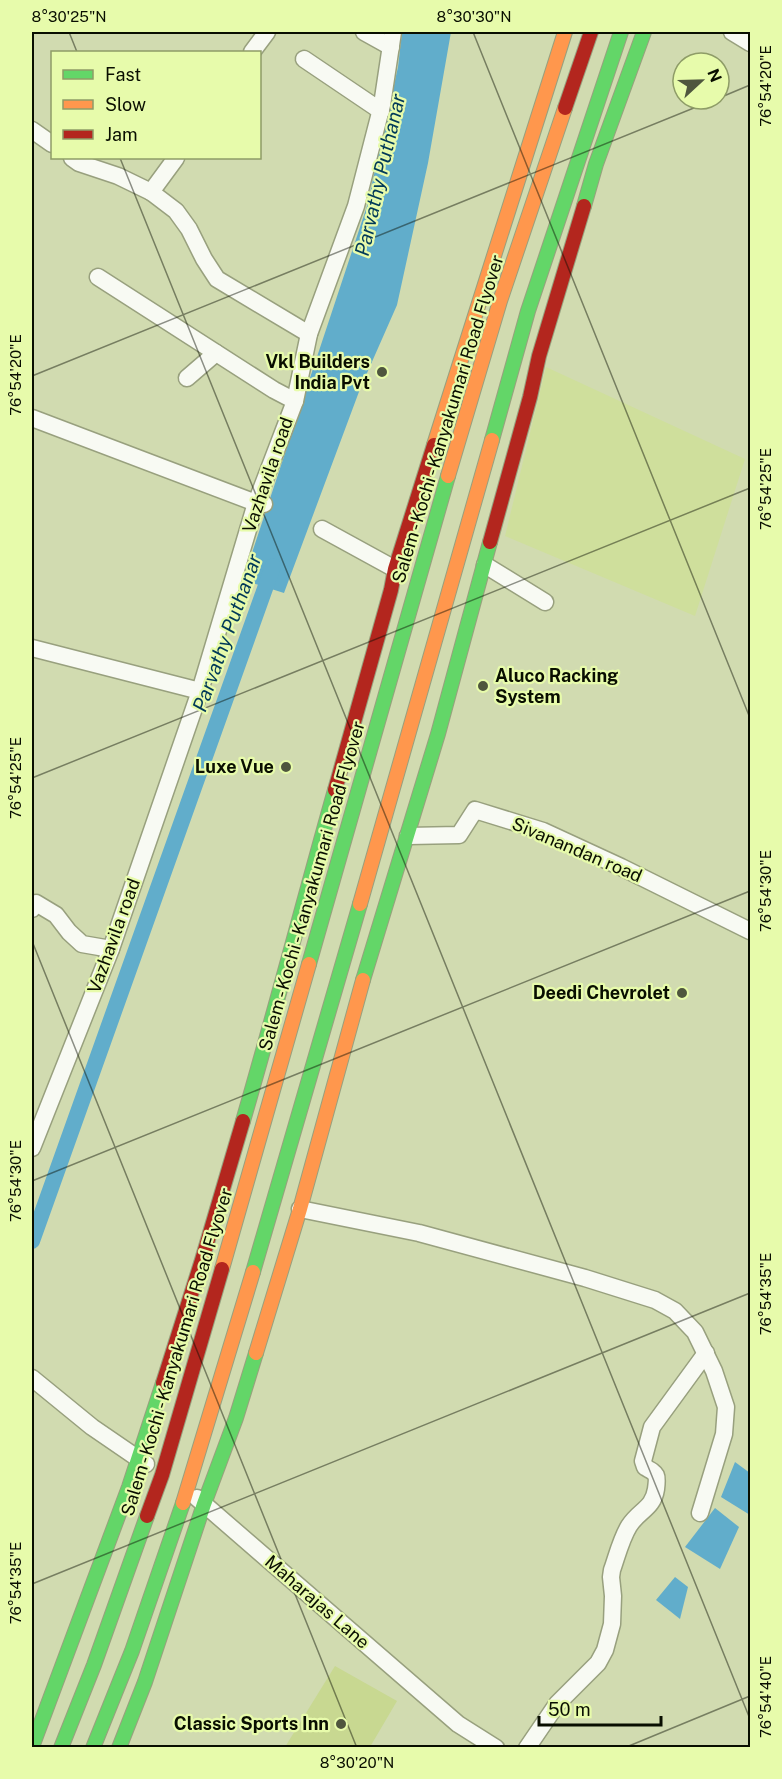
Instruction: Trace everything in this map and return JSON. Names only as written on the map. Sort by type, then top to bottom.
[{"type":"main road","points":[[32,1747],[125,1497],[164,1380],[274,1014],[395,569],[565,32]]},
{"type":"main road","name":"Salem - Kochi - Kanyakumari Road Flyover","points":[[61,1748],[94,1665],[162,1475],[277,1079],[426,548],[501,301],[591,32]]},
{"type":"main road","points":[[93,1748],[132,1651],[187,1490],[258,1255],[445,610],[528,311],[621,32]]},
{"type":"main road","points":[[119,1748],[145,1682],[204,1504],[236,1418],[300,1209],[369,958],[408,836],[485,565],[539,356],[596,164],[644,32]]},
{"type":"street","points":[[253,51],[267,32]]},
{"type":"street","points":[[364,32],[392,39]]},
{"type":"street","points":[[732,32],[750,43]]},
{"type":"street","name":"Vazhavila road","points":[[32,1148],[111,949],[200,691],[295,401],[309,334],[356,206],[381,111],[392,39]]},
{"type":"street","points":[[304,59],[381,111]]},
{"type":"street","points":[[32,130],[51,143]]},
{"type":"street","points":[[73,159],[118,176],[151,192],[176,211],[189,229],[217,279],[309,334]]},
{"type":"street","points":[[151,192],[175,159]]},
{"type":"street","points":[[98,277],[274,390],[295,401]]},
{"type":"street","points":[[188,378],[216,353]]},
{"type":"street","points":[[32,418],[260,503]]},
{"type":"street","points":[[322,530],[395,569]]},
{"type":"street","points":[[485,565],[545,602]]},
{"type":"street","points":[[32,648],[200,691]]},
{"type":"street","name":"Sivanandan road","points":[[408,836],[459,835],[475,810],[543,831],[750,931]]},
{"type":"street","points":[[32,909],[36,903],[56,915],[82,944],[111,949]]},
{"type":"street","points":[[300,1209],[419,1233],[585,1278],[655,1300],[675,1311],[695,1332],[721,1388],[726,1407],[724,1434],[700,1513]]},
{"type":"street","points":[[527,1748],[557,1704],[598,1663],[605,1650],[612,1624],[612,1570],[630,1524],[648,1508],[654,1499],[657,1477],[654,1471],[645,1467],[643,1461],[648,1435],[651,1427],[706,1353]]},
{"type":"street","name":"Maharajas Lane","points":[[32,1378],[92,1427],[187,1490],[458,1724],[496,1748]]},
{"type":"shaded area","points":[[546,367],[745,459],[695,616],[505,536]]},
{"type":"shaded area","name":"Classic Sports Inn","points":[[335,1666],[397,1701],[370,1747],[285,1747]]},
{"type":"water","points":[[402,32],[451,32],[428,163],[397,305],[360,389],[284,593],[243,580],[367,206],[398,67]]},
{"type":"water","points":[[735,1462],[750,1473],[750,1515],[721,1497]]},
{"type":"water","points":[[715,1508],[739,1527],[720,1569],[685,1547]]},
{"type":"water","points":[[675,1577],[688,1587],[680,1619],[656,1600]]},
{"type":"waterway","name":"Parvathy Puthanar","points":[[32,1241],[273,566]]},
{"type":"traffic: fast","points":[[492,440],[528,311],[621,32]]},
{"type":"traffic: fast","points":[[584,206],[596,164],[644,32]]},
{"type":"traffic: fast","points":[[309,964],[448,476]]},
{"type":"traffic: fast","points":[[363,980],[438,734],[490,542]]},
{"type":"traffic: fast","points":[[243,1121],[335,790]]},
{"type":"traffic: fast","points":[[253,1272],[360,904]]},
{"type":"traffic: fast","points":[[119,1748],[145,1682],[204,1504],[236,1418],[256,1353]]},
{"type":"traffic: fast","points":[[32,1747],[129,1487],[163,1383]]},
{"type":"traffic: fast","points":[[93,1748],[132,1651],[183,1503]]},
{"type":"traffic: fast","points":[[61,1748],[94,1665],[147,1516]]},
{"type":"traffic: slow","points":[[434,445],[565,32]]},
{"type":"traffic: slow","points":[[448,476],[500,301],[565,108]]},
{"type":"traffic: slow","points":[[360,904],[492,440]]},
{"type":"traffic: slow","points":[[222,1269],[309,964]]},
{"type":"traffic: slow","points":[[256,1353],[300,1209],[363,980]]},
{"type":"traffic: slow","points":[[183,1503],[253,1272]]},
{"type":"traffic: jam","points":[[565,108],[591,32]]},
{"type":"traffic: jam","points":[[490,542],[539,356],[584,206]]},
{"type":"traffic: jam","points":[[335,790],[395,569],[434,445]]},
{"type":"traffic: jam","points":[[163,1383],[243,1121]]},
{"type":"traffic: jam","points":[[147,1516],[162,1475],[222,1269]]},
{"type":"place","name":"Vkl Builders India Pvt","points":[[382,372]]},
{"type":"place","name":"Aluco Racking System","points":[[483,686]]},
{"type":"place","name":"Luxe Vue","points":[[286,767]]},
{"type":"place","name":"Deedi Chevrolet","points":[[682,993]]},
{"type":"place","name":"Classic Sports Inn","points":[[341,1724]]}]
